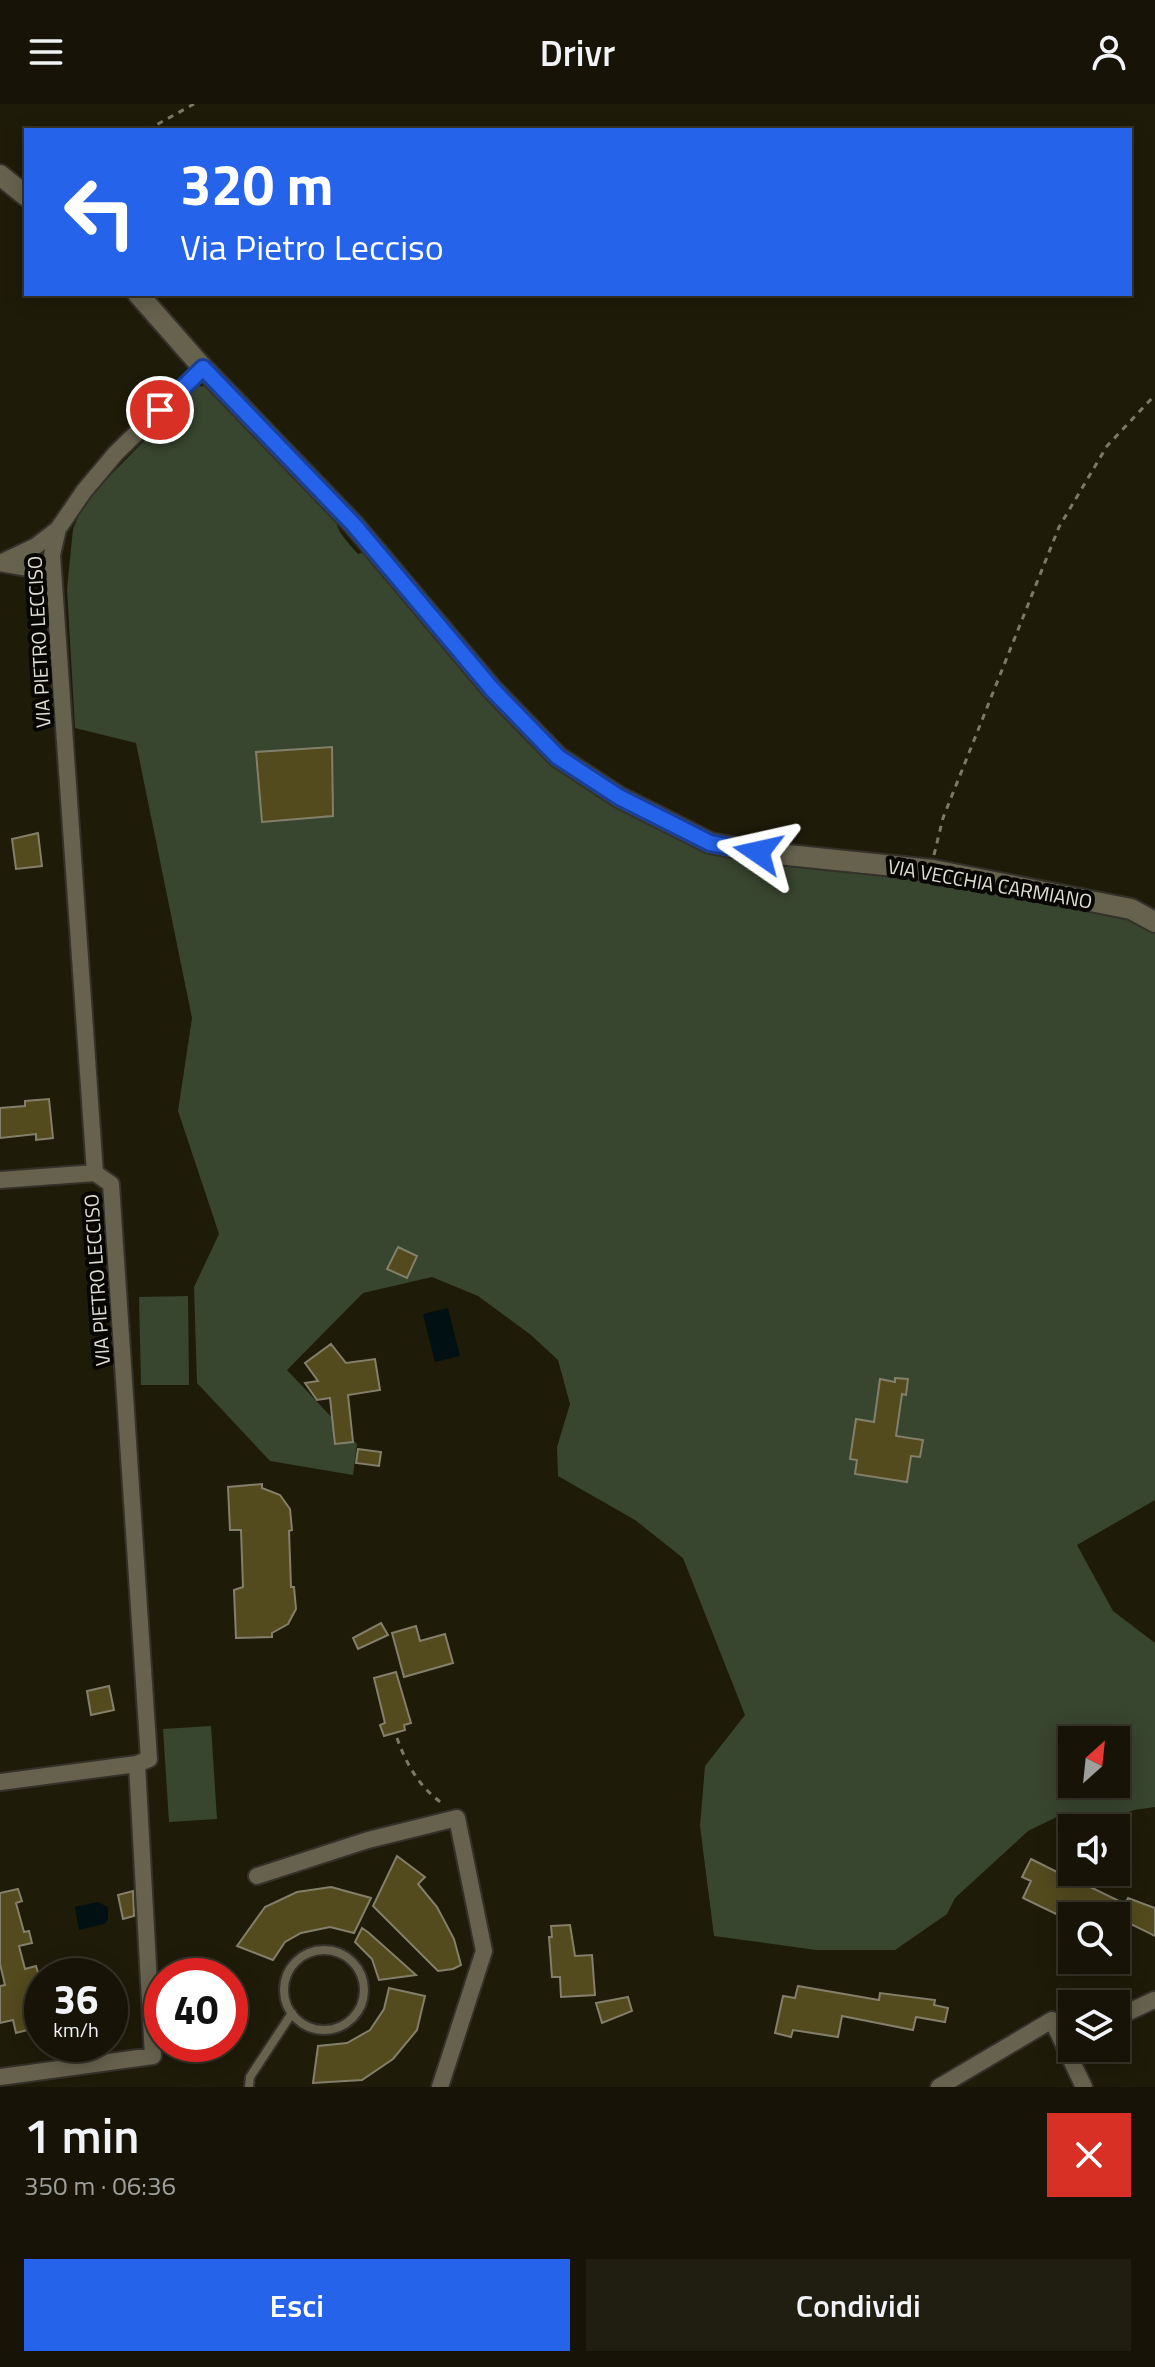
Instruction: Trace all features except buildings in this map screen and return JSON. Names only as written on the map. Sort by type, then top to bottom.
[{"type":"street","points":[[0,175],[24,194]]},
{"type":"street","name":"VIA VECCHIA CARMIANO","points":[[140,296],[203,368],[354,525],[492,689],[558,757],[619,797],[710,843],[758,852],[933,870],[1131,909],[1155,922]]},
{"type":"street","name":"VIA PIETRO LECCISO","points":[[0,2077],[153,2056],[137,1764],[149,1759],[111,1184],[95,1173],[52,555],[58,529],[84,491],[116,453],[203,368]]},
{"type":"street","points":[[0,563],[36,546],[58,529]]},
{"type":"street","points":[[0,563],[33,569],[52,578]]},
{"type":"street","points":[[0,1180],[95,1173]]},
{"type":"street","points":[[0,1782],[137,1764]]},
{"type":"street","points":[[257,1876],[368,1840],[457,1818],[484,1951],[440,2087]]},
{"type":"street","points":[[1130,2011],[1154,2000]]},
{"type":"street","points":[[939,2087],[1052,2020],[1058,2028]]},
{"type":"street","points":[[1075,2062],[1084,2087]]},
{"type":"lane","points":[[313,1951],[337,1951],[357,1966],[363,1979],[361,2006],[353,2018],[342,2026],[328,2030],[314,2028],[292,2013],[286,2001],[286,1976],[301,1957],[313,1951]]},
{"type":"lane","points":[[249,2087],[250,2077],[292,2013]]},
{"type":"path","points":[[151,128],[194,104]]},
{"type":"path","points":[[933,870],[935,843],[943,818],[1059,527],[1107,446],[1155,395]]},
{"type":"path","points":[[397,1738],[405,1761],[433,1798],[455,1810]]},
{"type":"green space","points":[[198,386],[217,387],[336,513],[339,530],[358,554],[370,550],[504,709],[707,852],[939,876],[1128,913],[1155,928],[1155,1500],[1077,1545],[1113,1611],[1155,1643],[1155,1807],[1122,1814],[1058,1814],[1028,1831],[955,1898],[947,1914],[895,1950],[816,1950],[714,1936],[700,1826],[705,1766],[745,1715],[683,1558],[635,1520],[558,1476],[557,1447],[570,1404],[558,1360],[531,1335],[478,1296],[432,1277],[363,1293],[287,1370],[357,1444],[353,1475],[270,1461],[197,1383],[194,1287],[219,1234],[178,1111],[192,1018],[136,743],[75,728],[67,589],[73,529],[85,501]]},
{"type":"green space","points":[[188,1296],[189,1385],[141,1385],[139,1297]]},
{"type":"green space","points":[[211,1726],[217,1819],[169,1822],[163,1729]]},
{"type":"shaded area","points":[[448,1308],[460,1356],[435,1362],[423,1314]]},
{"type":"shaded area","points":[[98,1902],[108,1907],[108,1920],[104,1924],[79,1930],[75,1907]]},
{"type":"route","points":[[160,410],[203,368],[354,525],[492,689],[558,757],[619,797],[710,843],[758,852]]}]
